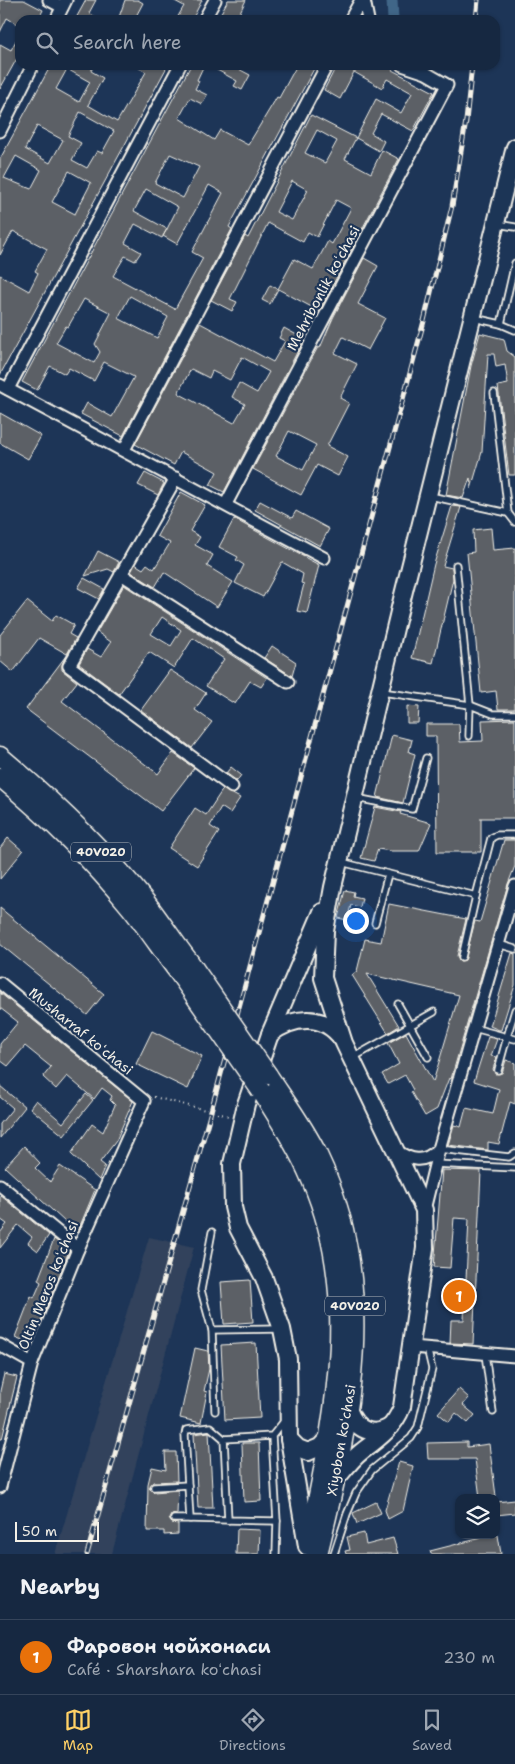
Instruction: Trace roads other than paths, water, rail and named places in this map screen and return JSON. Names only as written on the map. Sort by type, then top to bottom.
[{"type":"main road","points":[[337,1478],[360,1453],[377,1442],[394,1423],[402,1407],[419,1348],[424,1210],[348,1051],[323,978],[325,931],[354,797],[515,147]]},
{"type":"main road","name":"40V020","points":[[0,756],[30,781],[91,841],[146,902],[183,967]]},
{"type":"main road","name":"40V020","points":[[0,777],[22,795],[100,872],[183,967]]},
{"type":"main road","points":[[311,1552],[289,1439],[288,1359],[276,1305],[238,1228],[232,1207],[232,1164],[242,1119],[270,1034],[333,887]]},
{"type":"main road","name":"Xiyobon koʻchasi","points":[[183,967],[268,1075],[318,1154],[335,1196],[346,1239],[353,1281],[356,1324],[349,1411],[337,1478],[311,1552]]},
{"type":"main road","name":"Xiyobon koʻchasi","points":[[183,967],[290,1138],[312,1180],[327,1224],[341,1316],[339,1362],[330,1436],[311,1552]]},
{"type":"main road","points":[[270,1034],[289,1022],[311,1019],[331,1027],[348,1051]]},
{"type":"main road","points":[[349,1411],[360,1428],[372,1432],[379,1432],[394,1423]]},
{"type":"main road","points":[[289,1439],[298,1448],[308,1452],[320,1447],[330,1436]]},
{"type":"street","points":[[49,0],[64,4]]},
{"type":"street","points":[[207,15],[215,0]]},
{"type":"street","points":[[353,15],[362,0]]},
{"type":"street","points":[[362,0],[366,15]]},
{"type":"street","points":[[0,131],[30,70]]},
{"type":"street","points":[[177,70],[4,387],[324,558]]},
{"type":"street","points":[[124,450],[324,70]]},
{"type":"street","name":"Mehribonlik koʻchasi","points":[[226,504],[447,85],[415,70]]},
{"type":"street","points":[[176,478],[69,666],[232,787]]},
{"type":"street","points":[[121,574],[288,682]]},
{"type":"street","points":[[424,1210],[439,1149],[498,944],[513,903],[515,886]]},
{"type":"street","name":"Musharraf koʻchasi","points":[[0,983],[144,1101]]},
{"type":"street","name":"Oltin Meros koʻchasi","points":[[0,1487],[32,1363],[78,1249],[144,1101]]},
{"type":"street","points":[[395,1150],[409,1158],[420,1161],[431,1156],[439,1149]]},
{"type":"street","points":[[0,1185],[78,1249]]},
{"type":"street","points":[[0,1345],[32,1363]]},
{"type":"street","points":[[419,1348],[515,1356]]},
{"type":"lane","points":[[496,223],[515,227]]},
{"type":"lane","points":[[501,324],[515,263]]},
{"type":"lane","points":[[472,318],[501,324],[515,330]]},
{"type":"lane","points":[[494,393],[508,513],[515,522]]},
{"type":"lane","points":[[428,495],[508,513]]},
{"type":"lane","points":[[456,565],[470,704],[469,736]]},
{"type":"lane","points":[[380,692],[470,704],[493,714],[515,714]]},
{"type":"lane","points":[[354,797],[412,808],[426,758]]},
{"type":"lane","points":[[462,957],[491,838],[497,835],[515,835]]},
{"type":"lane","points":[[339,861],[476,896]]},
{"type":"lane","points":[[376,923],[388,874]]},
{"type":"lane","points":[[498,944],[515,949]]},
{"type":"lane","points":[[398,1004],[428,1057]]},
{"type":"lane","points":[[498,1070],[515,1010]]},
{"type":"lane","points":[[348,1051],[410,1025],[434,1012]]},
{"type":"lane","points":[[474,1028],[515,1039]]},
{"type":"lane","points":[[439,1149],[509,1157],[514,1156],[515,1153]]},
{"type":"lane","points":[[435,1164],[515,1168]]},
{"type":"lane","points":[[212,1232],[201,1290],[212,1330],[215,1411]]},
{"type":"lane","points":[[212,1330],[282,1330]]},
{"type":"lane","points":[[334,1554],[356,1493],[372,1470],[411,1438],[418,1427],[432,1369],[419,1348]]},
{"type":"lane","points":[[485,1354],[493,1412]]},
{"type":"lane","points":[[276,1554],[278,1521],[272,1436],[289,1414]]},
{"type":"lane","points":[[190,1519],[186,1430],[210,1428],[224,1439],[272,1436]]},
{"type":"lane","points":[[224,1439],[228,1520]]},
{"type":"lane","points":[[154,1487],[188,1485]]},
{"type":"lane","points":[[174,1519],[278,1521]]},
{"type":"waterway","points":[[392,0],[393,15]]},
{"type":"railway","points":[[476,15],[478,0]]},
{"type":"railway","points":[[87,1554],[211,1111],[424,321],[452,206],[466,121],[471,70]]},
{"type":"place","name":"Фаровон чойхонаси","points":[[459,1296]]}]
